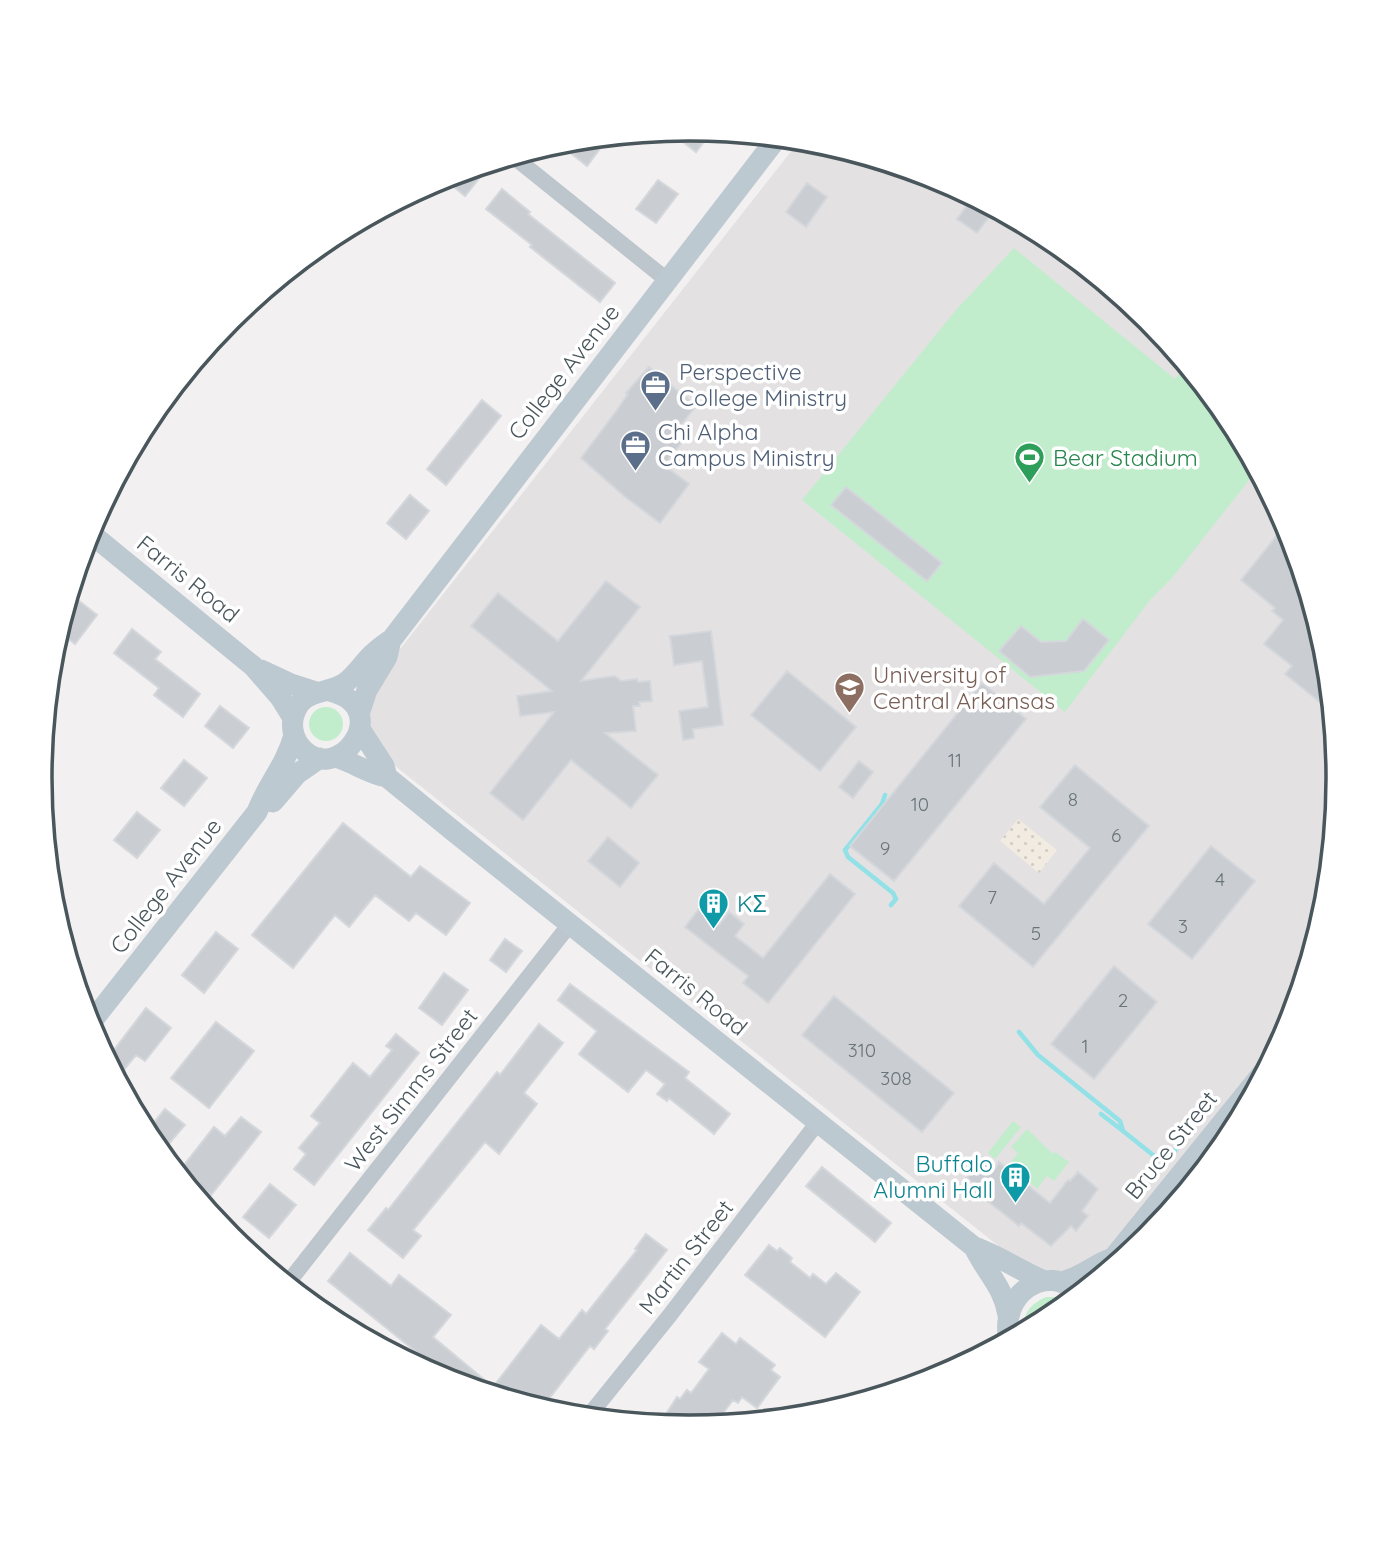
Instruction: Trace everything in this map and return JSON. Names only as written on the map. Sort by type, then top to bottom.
[{"type":"street","name":"College Avenue","points":[[323,691],[355,674],[374,652],[392,639],[770,147]]},
{"type":"street","points":[[522,164],[667,280]]},
{"type":"street","name":"Farris Road","points":[[99,540],[253,667],[280,697],[293,727]]},
{"type":"street","name":"College Avenue","points":[[359,721],[367,690],[387,657],[392,639]]},
{"type":"street","name":"Farris Road","points":[[253,667],[291,684],[323,691]]},
{"type":"street","points":[[323,691],[348,698],[359,721],[355,742],[349,750],[328,757],[304,751],[293,727],[297,707],[303,699],[323,691]]},
{"type":"street","name":"Farris Road","points":[[359,721],[387,777]]},
{"type":"street","name":"College Avenue","points":[[98,1014],[257,812],[264,794],[285,762],[293,727]]},
{"type":"street","name":"College Avenue","points":[[257,812],[273,802],[297,774],[328,757]]},
{"type":"street","name":"Farris Road","points":[[328,757],[387,777],[974,1247],[989,1252],[1013,1267],[1071,1288]]},
{"type":"street","name":"West Simms Street","points":[[293,1277],[570,924]]},
{"type":"street","name":"Bruce Street","points":[[1137,1232],[1231,1113]]},
{"type":"street","name":"Martin Street","points":[[595,1408],[818,1122]]},
{"type":"street","name":"Farris Road","points":[[974,1247],[1003,1292],[1009,1330]]},
{"type":"street","name":"Bruce Street","points":[[1008,1315],[1021,1293],[1028,1287],[1080,1277],[1104,1262]]},
{"type":"shaded area","name":"University of Central Arkansas","points":[[792,150],[854,163],[894,175],[971,207],[1008,227],[1077,273],[1110,300],[1140,328],[1195,391],[1241,460],[1261,497],[1293,574],[1305,614],[1321,695],[1325,737],[1325,820],[1321,862],[1305,943],[1293,983],[1261,1060],[1241,1097],[1195,1166],[1140,1229],[1110,1257],[1061,1295],[389,761],[368,724],[372,687]]},
{"type":"green space","name":"Bear Stadium","points":[[1014,248],[1175,379],[1180,373],[1219,425],[1251,478],[1172,578],[1150,600],[1065,712],[802,500],[955,311]]},
{"type":"green space","points":[[326,707],[338,712],[343,724],[338,736],[326,741],[314,736],[309,724],[314,712]]},
{"type":"green space","points":[[1013,1121],[1021,1127],[995,1159],[988,1153]]},
{"type":"green space","points":[[1027,1129],[1053,1154],[1055,1152],[1069,1162],[1054,1181],[1047,1176],[1037,1189],[1021,1173],[1008,1166],[1018,1153],[1011,1147]]},
{"type":"green space","points":[[1046,1297],[1057,1298],[1024,1320],[1035,1303]]},
{"type":"sand","points":[[1018,819],[1057,850],[1039,873],[1000,841]]},
{"type":"building","points":[[682,141],[704,142],[696,152]]},
{"type":"building","points":[[601,148],[587,166],[571,153]]},
{"type":"building","points":[[480,177],[465,196],[454,187]]},
{"type":"building","points":[[658,180],[678,194],[656,223],[636,209]]},
{"type":"building","points":[[807,183],[827,197],[806,227],[786,212]]},
{"type":"building","points":[[502,189],[530,212],[528,214],[615,283],[600,302],[486,209]]},
{"type":"building","points":[[967,205],[989,217],[977,233],[957,219]]},
{"type":"building","points":[[649,367],[696,406],[677,430],[686,437],[664,465],[689,484],[660,523],[581,458],[617,410],[628,394],[626,393]]},
{"type":"building","points":[[482,400],[501,416],[446,485],[427,469]]},
{"type":"building","points":[[846,487],[942,563],[927,581],[831,505]]},
{"type":"building","points":[[410,495],[429,511],[406,539],[387,523]]},
{"type":"building","points":[[1278,534],[1305,614],[1322,704],[1285,674],[1292,666],[1264,644],[1283,620],[1272,611],[1275,608],[1241,580]]},
{"type":"building","points":[[606,581],[640,607],[581,681],[615,676],[621,681],[650,681],[652,701],[639,702],[640,706],[633,706],[636,731],[605,733],[658,775],[631,808],[571,760],[523,820],[490,793],[554,712],[520,716],[517,696],[552,691],[471,626],[498,593],[558,641]]},
{"type":"building","points":[[78,600],[97,615],[75,644],[68,639]]},
{"type":"building","points":[[1083,619],[1109,640],[1084,671],[1030,677],[999,651],[1021,626],[1041,642],[1066,641]]},
{"type":"building","points":[[132,629],[161,652],[155,659],[200,694],[183,717],[154,695],[159,688],[114,653]]},
{"type":"building","points":[[711,631],[723,725],[693,729],[694,738],[683,740],[679,711],[708,707],[702,661],[674,665],[670,636]]},
{"type":"building","points":[[787,671],[856,727],[820,771],[751,715]]},
{"type":"building","points":[[982,683],[1026,719],[894,881],[850,846]]},
{"type":"building","points":[[220,706],[249,728],[233,748],[205,726]]},
{"type":"building","points":[[184,760],[207,778],[184,806],[161,788]]},
{"type":"building","points":[[859,761],[873,772],[853,798],[839,787]]},
{"type":"building","points":[[1075,765],[1149,826],[1033,967],[959,906],[994,863],[1044,904],[1090,848],[1040,807]]},
{"type":"building","points":[[137,812],[160,830],[137,858],[114,840]]},
{"type":"building","points":[[343,823],[411,877],[420,866],[470,903],[446,935],[416,913],[409,921],[375,895],[349,927],[335,915],[293,968],[252,935]]},
{"type":"building","points":[[608,837],[639,863],[620,887],[588,861]]},
{"type":"building","points":[[1211,846],[1255,881],[1192,959],[1148,924]]},
{"type":"building","points":[[830,874],[855,894],[768,1003],[743,983],[748,976],[685,927],[699,909],[719,925],[729,912],[744,924],[735,936],[763,958]]},
{"type":"building","points":[[216,932],[238,949],[204,993],[182,975]]},
{"type":"building","points":[[505,939],[522,951],[506,972],[490,960]]},
{"type":"building","points":[[1114,966],[1157,1002],[1094,1079],[1051,1044]]},
{"type":"building","points":[[444,973],[468,990],[442,1025],[419,1008]]},
{"type":"building","points":[[570,984],[689,1072],[685,1078],[730,1114],[714,1134],[669,1098],[667,1101],[657,1094],[665,1084],[646,1070],[628,1092],[579,1054],[597,1031],[558,1000]]},
{"type":"building","points":[[834,996],[954,1093],[922,1132],[802,1035]]},
{"type":"building","points":[[146,1008],[171,1028],[145,1061],[136,1055],[123,1070],[114,1050]]},
{"type":"building","points":[[216,1022],[254,1051],[209,1108],[171,1078]]},
{"type":"building","points":[[539,1024],[563,1043],[524,1093],[537,1104],[499,1154],[485,1142],[413,1230],[421,1236],[403,1258],[368,1230],[386,1208],[388,1210],[497,1072],[500,1075]]},
{"type":"building","points":[[396,1034],[419,1053],[314,1185],[294,1169],[306,1154],[299,1148],[320,1123],[311,1116],[353,1063],[370,1077],[392,1050],[386,1046]]},
{"type":"building","points":[[165,1109],[185,1125],[169,1144],[154,1122]]},
{"type":"building","points":[[241,1117],[261,1132],[211,1195],[184,1165],[214,1127],[225,1136]]},
{"type":"building","name":"Buffalo Alumni Hall","points":[[983,1157],[996,1167],[999,1162],[1050,1203],[1078,1172],[1098,1189],[1082,1211],[1088,1216],[1076,1231],[1071,1226],[1051,1246],[1021,1223],[1019,1226],[975,1191],[979,1187],[967,1178]]},
{"type":"building","points":[[822,1167],[891,1223],[875,1242],[806,1186]]},
{"type":"building","points":[[270,1184],[296,1205],[269,1238],[243,1217]]},
{"type":"building","points":[[646,1234],[667,1250],[605,1329],[608,1331],[594,1349],[590,1346],[549,1399],[495,1385],[541,1325],[559,1339],[582,1310],[586,1314],[637,1250],[635,1249]]},
{"type":"building","points":[[769,1245],[777,1251],[780,1248],[792,1258],[790,1262],[810,1278],[813,1274],[826,1284],[836,1273],[860,1292],[825,1337],[745,1275]]},
{"type":"building","points":[[350,1253],[391,1286],[399,1275],[451,1315],[433,1337],[488,1383],[421,1356],[328,1281]]},
{"type":"building","points":[[722,1333],[736,1344],[740,1338],[775,1365],[771,1370],[780,1377],[757,1408],[742,1397],[738,1403],[733,1400],[722,1414],[666,1415],[677,1397],[680,1399],[687,1390],[691,1393],[709,1369],[699,1362]]},
{"type":"waterway","points":[[885,795],[882,804],[845,850],[848,857],[893,893],[896,899],[891,905]]},
{"type":"waterway","points":[[1019,1032],[1038,1055],[1120,1121],[1123,1131],[1158,1159]]},
{"type":"waterway","points":[[1101,1114],[1123,1131]]},
{"type":"waterway","points":[[1159,1169],[1177,1148]]},
{"type":"place","name":"Perspective College Ministry","points":[[656,412]]},
{"type":"place","name":"Chi Alpha Campus Ministry","points":[[635,472]]},
{"type":"place","name":"Bear Stadium","points":[[1030,485]]},
{"type":"place","name":"University of Central Arkansas","points":[[850,715]]},
{"type":"place","name":"KΣ","points":[[714,931]]},
{"type":"place","name":"Buffalo Alumni Hall","points":[[1016,1204]]}]
